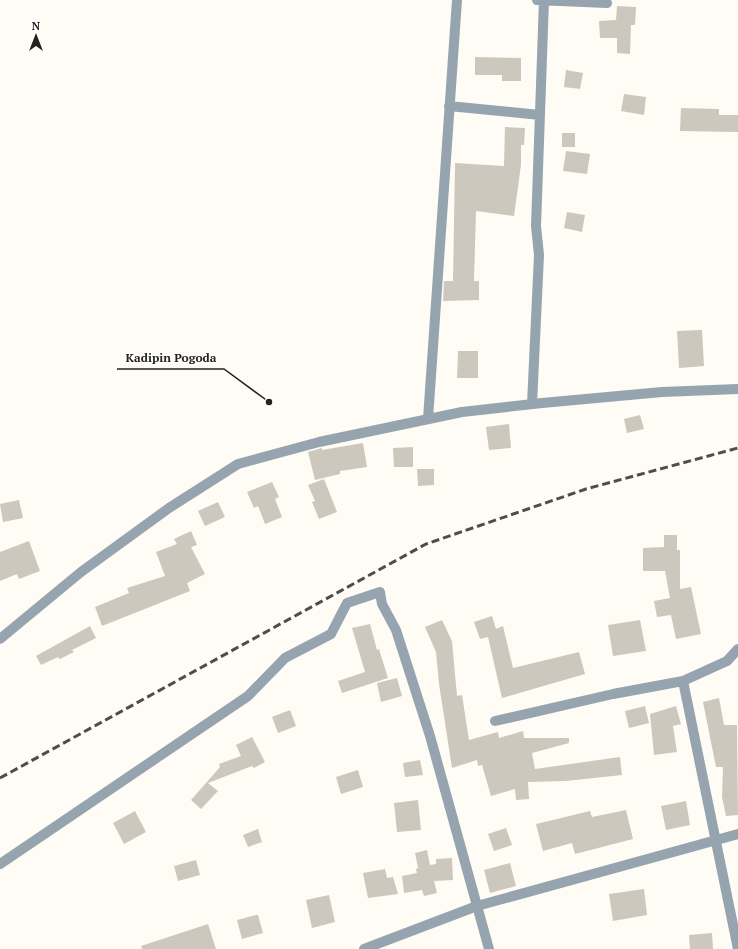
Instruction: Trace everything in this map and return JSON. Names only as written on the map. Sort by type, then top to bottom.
[{"type":"street","points":[[428,419],[456,0]]},
{"type":"street","points":[[532,404],[539,254],[536,226],[542,0],[607,3]]},
{"type":"street","points":[[449,106],[540,114]]},
{"type":"street","points":[[0,639],[81,572],[168,508],[238,464],[320,442],[462,412],[662,392],[738,389]]},
{"type":"street","points":[[0,864],[248,696],[285,658],[331,634],[347,603],[380,592],[382,604],[396,630],[430,736],[489,949]]},
{"type":"street","points":[[495,721],[613,694],[683,681],[727,661],[738,649]]},
{"type":"street","points":[[683,681],[714,839],[738,949]]},
{"type":"street","points":[[364,949],[477,906],[714,839],[738,834]]},
{"type":"building","points":[[617,6],[636,7],[635,25],[631,25],[630,54],[617,53],[617,38],[600,38],[599,21],[616,20]]},
{"type":"building","points":[[475,57],[521,58],[521,81],[502,81],[502,75],[475,75]]},
{"type":"building","points":[[566,70],[583,73],[580,89],[564,87]]},
{"type":"building","points":[[624,94],[646,97],[644,115],[621,111]]},
{"type":"building","points":[[681,108],[719,109],[719,115],[738,115],[738,132],[680,131]]},
{"type":"building","points":[[505,127],[525,128],[524,145],[521,145],[521,165],[514,216],[476,211],[474,281],[479,281],[479,300],[443,301],[444,281],[453,281],[455,163],[504,166]]},
{"type":"building","points":[[562,133],[575,133],[575,147],[562,147]]},
{"type":"building","points":[[566,151],[590,154],[587,174],[563,171]]},
{"type":"building","points":[[567,212],[585,215],[582,232],[564,228]]},
{"type":"building","points":[[702,330],[704,366],[679,368],[677,331]]},
{"type":"building","points":[[458,351],[478,351],[478,378],[457,378]]},
{"type":"building","points":[[640,415],[644,429],[627,433],[624,419]]},
{"type":"building","points":[[509,424],[511,448],[489,450],[486,427]]},
{"type":"building","points":[[363,443],[367,467],[340,471],[340,474],[315,480],[308,452],[322,448],[322,450]]},
{"type":"building","points":[[413,447],[413,467],[394,467],[393,448]]},
{"type":"building","points":[[417,469],[434,469],[434,485],[418,486]]},
{"type":"building","points":[[324,479],[337,512],[319,519],[312,502],[315,501],[308,485]]},
{"type":"building","points":[[272,482],[279,497],[275,499],[282,517],[265,524],[258,506],[254,508],[247,492]]},
{"type":"building","points":[[19,500],[23,518],[3,522],[0,504]]},
{"type":"building","points":[[218,502],[225,517],[205,526],[198,511]]},
{"type":"building","points":[[191,531],[197,545],[191,547],[205,574],[187,583],[190,591],[102,626],[95,607],[129,593],[127,588],[165,576],[156,552],[177,544],[174,539]]},
{"type":"building","points":[[664,535],[677,535],[677,550],[680,550],[680,589],[691,587],[701,634],[676,639],[671,615],[657,617],[654,601],[670,598],[665,571],[643,571],[643,548],[664,547]]},
{"type":"building","points":[[29,541],[40,571],[19,579],[17,574],[0,581],[0,552]]},
{"type":"building","points":[[492,616],[496,629],[503,626],[513,668],[579,652],[585,674],[502,698],[488,637],[480,639],[474,622]]},
{"type":"building","points":[[442,620],[452,641],[457,696],[462,695],[469,740],[498,732],[499,738],[523,731],[524,738],[569,738],[569,743],[532,753],[535,769],[620,757],[622,775],[566,781],[528,782],[529,799],[516,800],[515,789],[491,796],[482,765],[478,766],[477,760],[452,768],[439,684],[436,652],[425,627]]},
{"type":"building","points":[[640,620],[646,651],[613,656],[608,625]]},
{"type":"building","points":[[370,624],[377,650],[379,649],[388,678],[342,693],[338,681],[365,672],[352,628]]},
{"type":"building","points":[[90,626],[96,638],[72,650],[74,652],[60,659],[58,657],[41,665],[36,656]]},
{"type":"building","points":[[397,678],[402,696],[381,702],[377,683]]},
{"type":"building","points":[[719,698],[724,725],[737,725],[738,815],[726,816],[722,797],[723,767],[716,767],[703,702]]},
{"type":"building","points":[[645,706],[649,723],[629,728],[625,711]]},
{"type":"building","points":[[676,706],[681,724],[673,726],[677,752],[654,755],[650,714]]},
{"type":"building","points":[[290,710],[296,726],[278,733],[272,717]]},
{"type":"building","points":[[252,737],[265,762],[254,768],[252,766],[208,783],[218,791],[201,809],[191,800],[220,767],[219,764],[241,756],[236,745]]},
{"type":"building","points":[[420,760],[423,775],[405,777],[403,763]]},
{"type":"building","points":[[358,770],[363,787],[341,794],[336,777]]},
{"type":"building","points":[[418,800],[421,830],[397,832],[394,803]]},
{"type":"building","points":[[686,801],[690,825],[666,830],[661,806]]},
{"type":"building","points":[[626,810],[633,839],[575,854],[572,843],[543,851],[536,824],[590,811],[592,817]]},
{"type":"building","points":[[135,811],[146,832],[124,844],[113,823]]},
{"type":"building","points":[[506,828],[512,845],[494,851],[488,834]]},
{"type":"building","points":[[258,829],[262,842],[248,847],[243,835]]},
{"type":"building","points":[[427,850],[430,865],[436,864],[436,859],[452,858],[453,880],[434,881],[437,893],[424,896],[422,890],[404,893],[402,876],[417,873],[416,869],[418,868],[415,853]]},
{"type":"building","points":[[196,860],[200,875],[178,881],[174,866]]},
{"type":"building","points":[[510,863],[516,886],[490,893],[484,870]]},
{"type":"building","points":[[385,869],[387,878],[393,877],[398,894],[368,898],[363,873]]},
{"type":"building","points":[[644,889],[647,915],[613,921],[609,894]]},
{"type":"building","points":[[329,895],[335,922],[312,928],[306,900]]},
{"type":"building","points":[[258,915],[263,933],[242,939],[237,920]]},
{"type":"building","points":[[208,924],[216,949],[142,949],[141,946]]},
{"type":"building","points":[[712,933],[713,949],[690,949],[689,935]]},
{"type":"railway","points":[[0,778],[426,544],[586,489],[738,448]]},
{"type":"place","name":"Kadipin Pogoda","points":[[269,402]]}]
